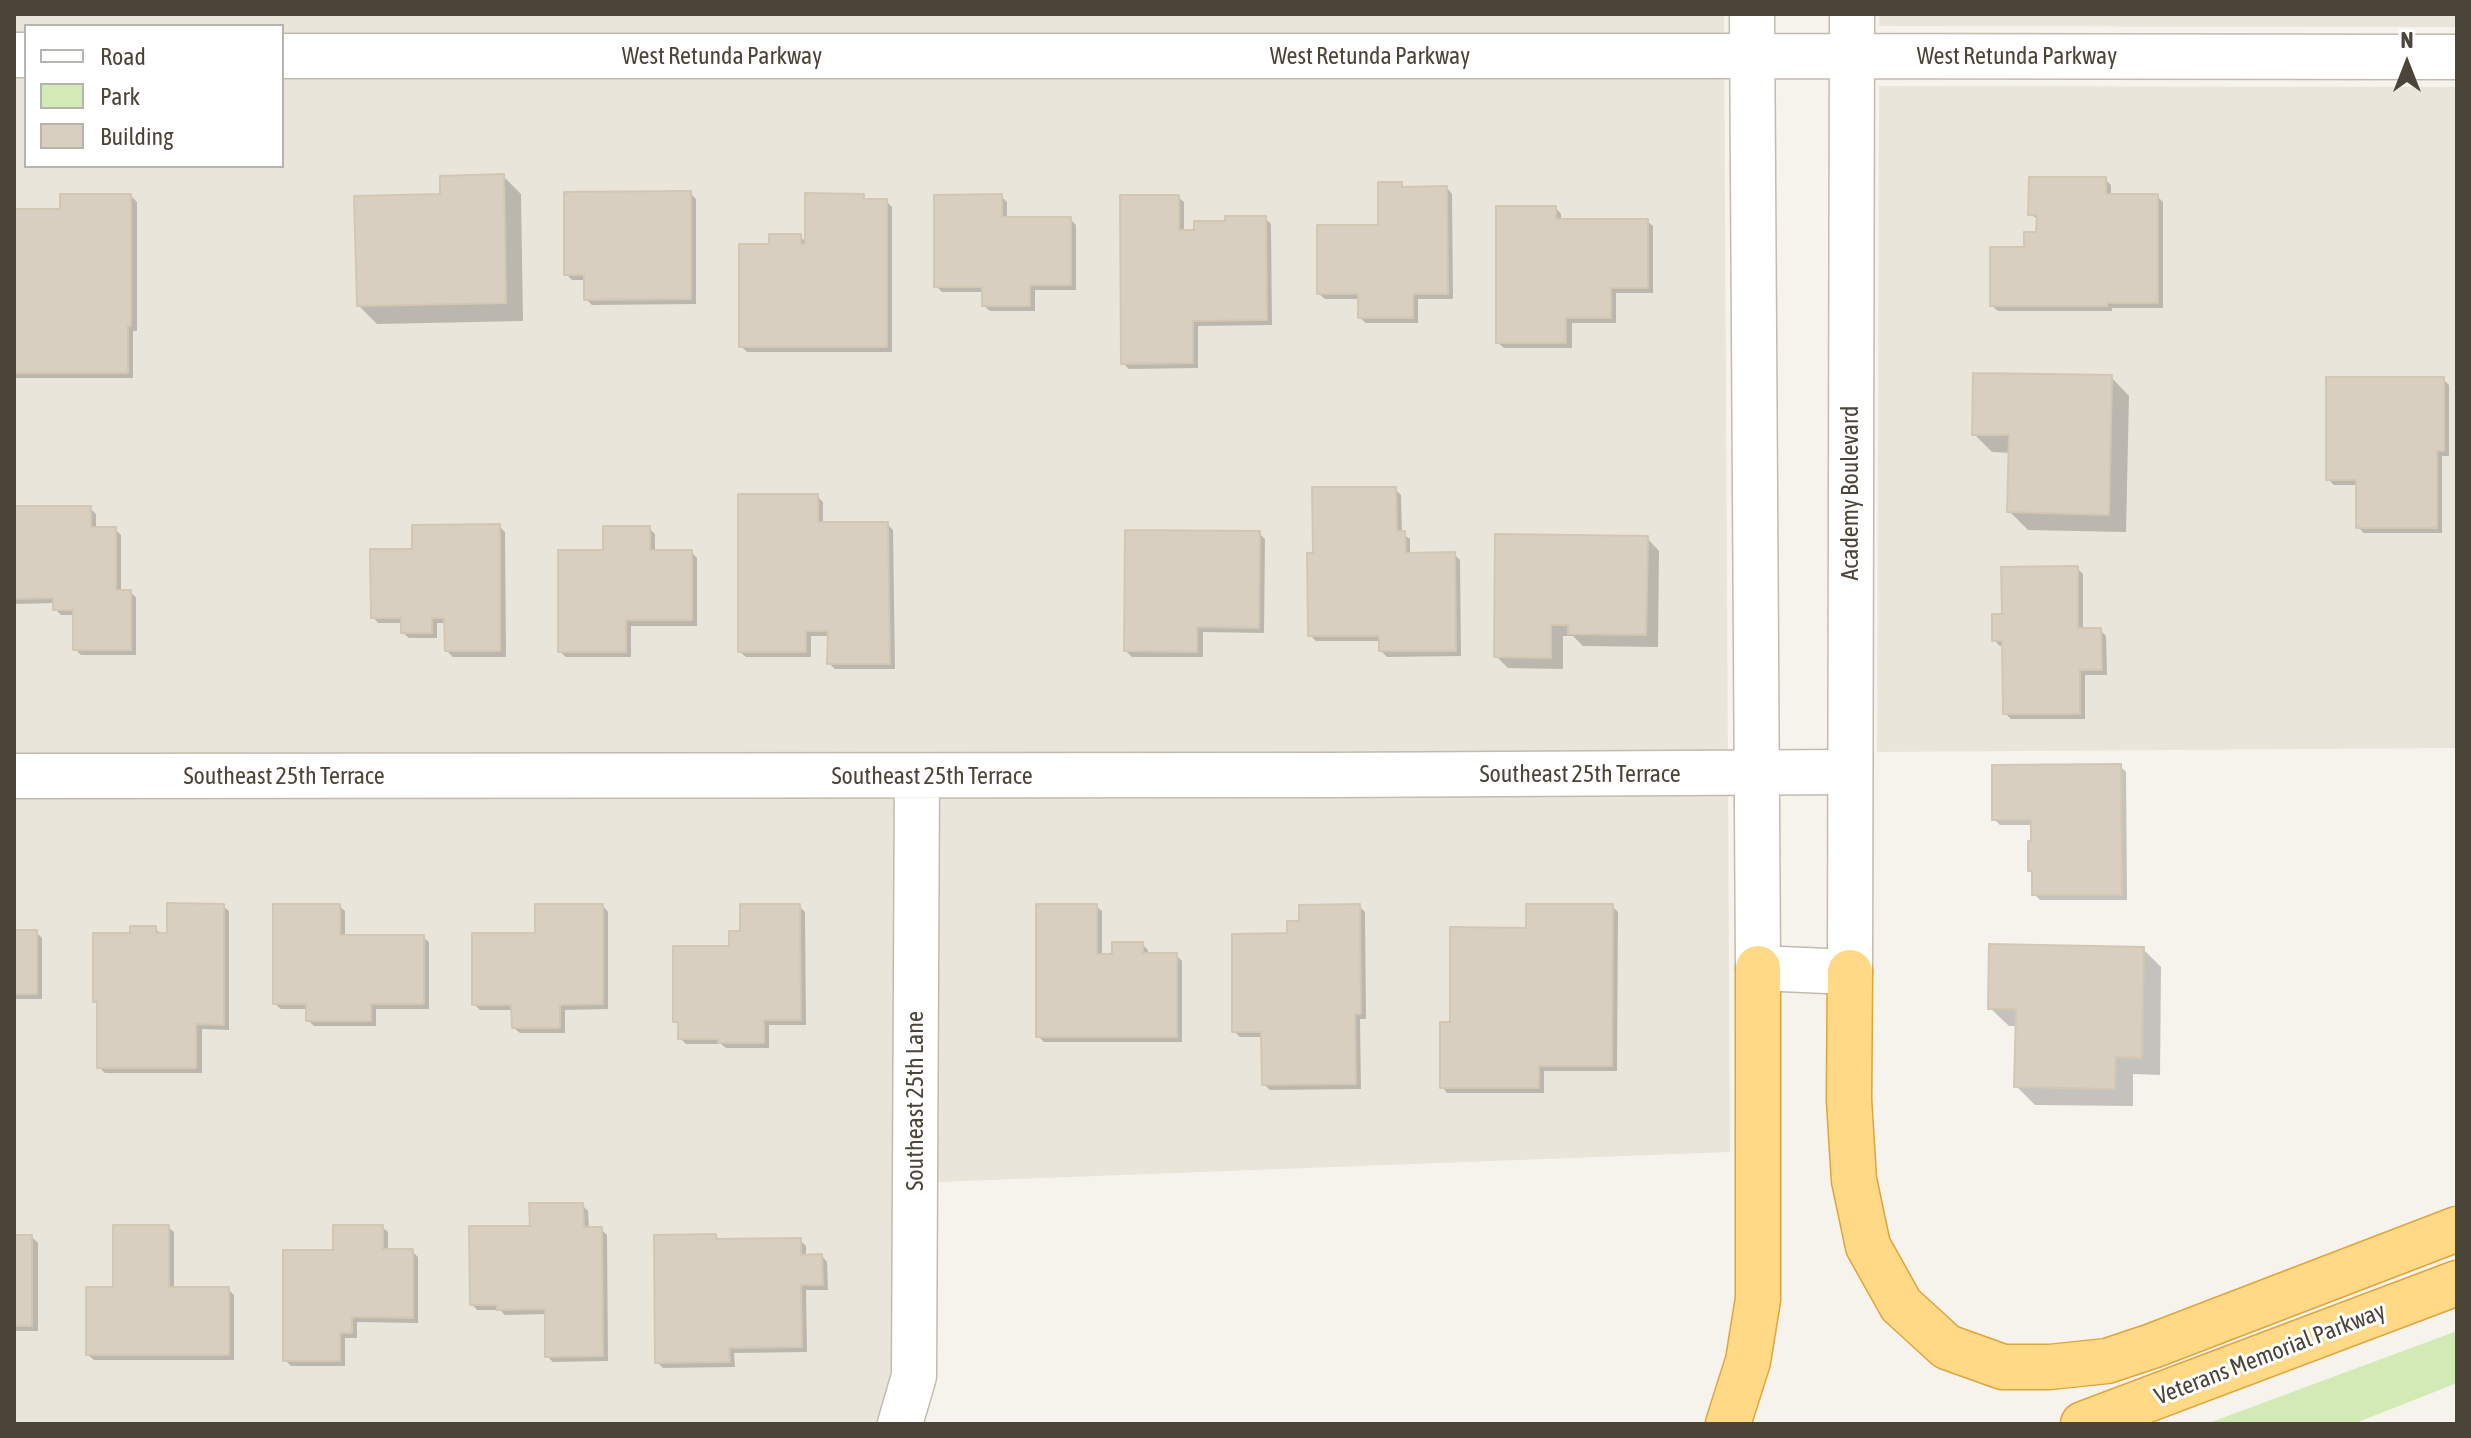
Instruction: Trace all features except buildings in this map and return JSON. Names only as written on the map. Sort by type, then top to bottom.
[{"type":"highway","points":[[1728,1424],[1748,1361],[1758,1299],[1758,968]]},
{"type":"highway","points":[[1850,972],[1849,1100],[1854,1180],[1868,1246],[1901,1305],[1947,1347],[2003,1367],[2050,1367],[2107,1361],[2457,1229]]},
{"type":"highway","name":"Veterans Memorial Parkway","points":[[2083,1424],[2457,1283]]},
{"type":"street","points":[[1752,35],[1758,968],[1850,972]]},
{"type":"street","name":"West Retunda Parkway","points":[[284,56],[1852,35],[2457,57]]},
{"type":"street","name":"Academy Boulevard","points":[[1850,972],[1852,35]]},
{"type":"street","name":"Southeast 25th Terrace","points":[[14,776],[1850,772]]},
{"type":"street","name":"Southeast 25th Lane","points":[[900,1424],[914,1376],[917,776]]},
{"type":"shaded area","points":[[14,14],[1724,14],[1730,1152],[938,1182],[916,1348],[876,1424],[14,1424]]},
{"type":"shaded area","points":[[1879,14],[2457,14],[2457,27],[1879,26]]},
{"type":"shaded area","points":[[1879,86],[2457,87],[2457,748],[1877,752]]},
{"type":"green space","points":[[2457,1331],[2457,1383],[2353,1424],[2206,1424]]}]
